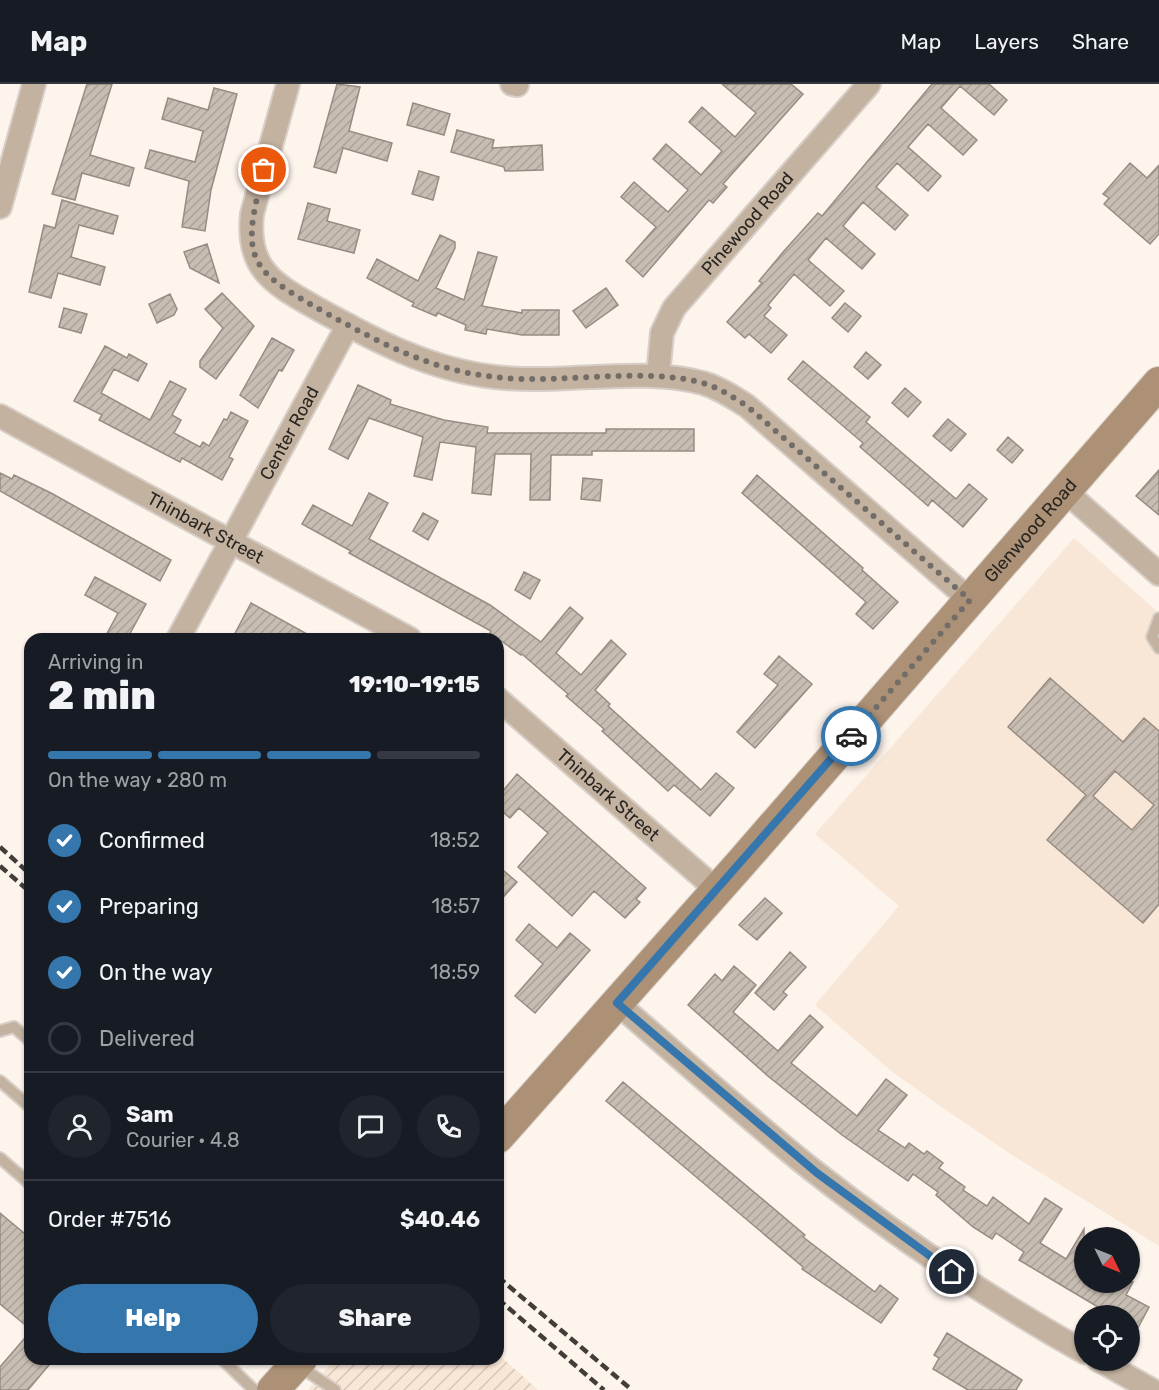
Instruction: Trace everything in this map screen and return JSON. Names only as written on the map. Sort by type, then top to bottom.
[{"type":"street","points":[[0,207],[34,84]]},
{"type":"street","points":[[288,84],[252,214],[250,231],[252,248],[258,263],[274,283],[348,325],[416,359],[468,373],[496,378],[541,379],[658,376],[709,385],[747,406],[970,600]]},
{"type":"street","name":"Pinewood Road","points":[[658,376],[662,333],[674,308],[869,84]]},
{"type":"street","name":"Center Road","points":[[181,633],[348,325]]},
{"type":"street","name":"Glenwood Road","points":[[504,1130],[717,890],[1159,382]]},
{"type":"street","name":"Thinbark Street","points":[[0,416],[399,633]]},
{"type":"street","points":[[1065,491],[1159,574]]},
{"type":"street","name":"Thinbark Street","points":[[504,713],[717,890]]},
{"type":"street","points":[[617,1003],[765,1131],[868,1212],[991,1296],[1074,1346]]},
{"type":"street","points":[[273,1390],[295,1365]]},
{"type":"street","points":[[1118,1371],[1152,1390]]},
{"type":"lane","points":[[1159,618],[1152,637],[1159,648]]},
{"type":"lane","points":[[0,1031],[14,1027],[24,1036]]},
{"type":"lane","points":[[0,1081],[24,1102]]},
{"type":"lane","points":[[0,1158],[24,1179]]},
{"type":"lane","points":[[228,1365],[254,1390]]},
{"type":"lane","points":[[302,1365],[335,1390]]},
{"type":"shaded area","points":[[1074,538],[1159,613],[1159,1246],[1140,1234],[1140,1227],[1128,1227],[1012,1155],[930,1099],[890,1070],[815,1005],[899,906],[815,834]]},
{"type":"shaded area","points":[[504,1359],[538,1390],[308,1390],[330,1365],[504,1365]]},
{"type":"building","points":[[87,84],[112,84],[90,155],[134,168],[129,186],[82,173],[75,200],[52,194]]},
{"type":"building","points":[[337,84],[360,87],[349,131],[392,143],[387,161],[343,148],[336,173],[314,167]]},
{"type":"building","points":[[722,84],[791,84],[803,94],[723,184],[727,187],[713,203],[709,200],[643,277],[626,261],[656,227],[621,197],[634,182],[668,212],[688,190],[653,159],[666,144],[701,175],[722,151],[689,122],[702,107],[735,137],[756,113]]},
{"type":"building","points":[[932,84],[989,84],[1007,100],[994,115],[960,86],[941,108],[977,140],[963,155],[928,124],[908,147],[941,176],[928,191],[897,163],[876,187],[908,215],[895,230],[863,202],[843,226],[875,254],[862,269],[826,238],[808,260],[844,291],[830,306],[794,274],[768,305],[771,308],[764,316],[787,335],[771,353],[749,334],[745,338],[727,322],[762,283],[759,281],[784,251],[818,213],[822,216]]},
{"type":"building","points":[[214,88],[237,94],[211,190],[205,231],[182,227],[189,181],[145,168],[150,150],[195,162],[203,131],[162,119],[168,98],[208,110]]},
{"type":"building","points":[[413,103],[450,114],[444,135],[407,125]]},
{"type":"building","points":[[457,130],[494,140],[492,148],[542,145],[543,170],[505,171],[504,167],[451,152]]},
{"type":"building","points":[[1130,163],[1147,178],[1159,165],[1159,234],[1150,244],[1104,204],[1109,198],[1103,194]]},
{"type":"building","points":[[419,171],[439,177],[433,200],[412,194]]},
{"type":"building","points":[[62,200],[118,216],[113,234],[79,225],[71,257],[105,267],[100,285],[58,273],[51,298],[29,292],[44,225],[55,228]]},
{"type":"building","points":[[308,203],[330,209],[327,221],[360,230],[354,253],[298,239]]},
{"type":"building","points":[[440,235],[455,242],[455,248],[436,288],[464,300],[478,252],[497,257],[482,306],[522,313],[522,310],[559,310],[559,335],[522,335],[487,329],[486,334],[465,330],[466,325],[438,313],[436,316],[412,306],[414,303],[367,278],[377,259],[418,281]]},
{"type":"building","points":[[207,244],[219,283],[190,268],[184,252]]},
{"type":"building","points":[[606,288],[618,305],[586,328],[573,311]]},
{"type":"building","points":[[222,293],[254,326],[216,379],[200,367],[200,361],[223,328],[205,309]]},
{"type":"building","points":[[170,294],[177,309],[174,315],[157,323],[149,304]]},
{"type":"building","points":[[845,303],[861,316],[848,332],[832,318]]},
{"type":"building","points":[[64,308],[87,314],[81,333],[59,327]]},
{"type":"building","points":[[272,338],[294,350],[282,371],[279,370],[258,408],[240,395]]},
{"type":"building","points":[[105,346],[127,358],[129,354],[147,364],[138,381],[114,369],[101,393],[150,420],[170,381],[186,389],[172,415],[181,420],[174,433],[200,447],[203,442],[209,446],[224,419],[227,420],[231,412],[248,421],[229,457],[233,459],[222,480],[182,458],[180,462],[99,420],[102,415],[74,401]]},
{"type":"building","points":[[866,352],[881,365],[868,379],[854,367]]},
{"type":"building","points":[[803,361],[870,417],[866,422],[956,499],[969,484],[987,499],[963,527],[932,500],[928,506],[860,447],[863,443],[788,379]]},
{"type":"building","points":[[358,385],[391,400],[390,404],[444,420],[488,427],[487,433],[606,433],[606,429],[694,429],[694,451],[592,451],[592,455],[551,455],[550,500],[530,500],[531,454],[495,454],[491,495],[472,493],[476,447],[440,442],[432,480],[414,476],[423,437],[369,418],[348,459],[329,449]]},
{"type":"building","points":[[905,388],[921,402],[908,417],[892,403]]},
{"type":"building","points":[[948,419],[966,434],[951,451],[933,436]]},
{"type":"building","points":[[1008,437],[1023,450],[1012,463],[997,450]]},
{"type":"building","points":[[1159,470],[1159,515],[1136,496]]},
{"type":"building","points":[[0,473],[12,479],[14,475],[51,493],[171,560],[160,581],[0,491]]},
{"type":"building","points":[[757,475],[863,568],[862,570],[898,602],[873,629],[856,614],[866,602],[742,493]]},
{"type":"building","points":[[583,478],[602,480],[600,501],[581,499]]},
{"type":"building","points":[[369,493],[388,503],[369,539],[490,605],[541,642],[570,607],[583,618],[556,653],[581,675],[611,640],[626,654],[595,690],[610,704],[608,706],[701,790],[716,773],[734,788],[710,816],[674,785],[668,791],[602,731],[604,729],[566,696],[568,694],[522,654],[504,643],[504,633],[490,633],[491,631],[349,553],[351,551],[302,524],[313,505],[352,526]]},
{"type":"building","points":[[423,513],[438,521],[428,540],[413,531]]},
{"type":"building","points":[[524,572],[540,580],[530,599],[515,590]]},
{"type":"building","points":[[95,577],[146,604],[130,633],[107,633],[118,613],[85,595]]},
{"type":"building","points":[[251,603],[305,633],[235,633]]},
{"type":"building","points":[[779,656],[812,684],[755,748],[737,732],[778,685],[764,674]]},
{"type":"building","points":[[1050,678],[1123,742],[1144,718],[1159,731],[1159,904],[1143,923],[1047,840],[1086,795],[1008,727]],"holes":[[[1115,771],[1154,805],[1132,830],[1093,796]]]},
{"type":"building","points":[[517,774],[646,888],[636,899],[640,902],[625,918],[594,891],[572,916],[518,867],[548,833],[519,808],[510,818],[504,813],[504,790]]},
{"type":"building","points":[[504,871],[517,882],[504,896]]},
{"type":"building","points":[[765,898],[782,913],[757,940],[739,925]]},
{"type":"building","points":[[529,924],[557,948],[570,933],[590,950],[535,1013],[515,996],[543,964],[516,940]]},
{"type":"building","points":[[790,952],[806,967],[783,992],[787,995],[774,1010],[755,993]]},
{"type":"building","points":[[734,966],[756,985],[733,1012],[778,1051],[810,1015],[823,1027],[791,1063],[857,1116],[886,1079],[907,1095],[878,1130],[905,1148],[909,1143],[924,1154],[927,1151],[943,1163],[939,1168],[965,1187],[963,1190],[987,1206],[993,1197],[1029,1224],[1045,1198],[1062,1209],[1040,1243],[1066,1259],[1074,1246],[1074,1293],[1019,1260],[1024,1252],[996,1233],[992,1239],[973,1227],[936,1195],[938,1192],[913,1174],[908,1181],[842,1135],[769,1077],[688,1005],[715,974],[722,981]]},
{"type":"building","points":[[623,1082],[805,1235],[803,1237],[875,1292],[880,1285],[898,1299],[881,1323],[802,1269],[803,1267],[606,1101]]},
{"type":"building","points":[[0,1213],[24,1233],[24,1324],[0,1304]]},
{"type":"building","points":[[1074,1293],[1127,1293],[1126,1295],[1149,1307],[1140,1324],[1140,1305],[1095,1305]]},
{"type":"building","points":[[947,1333],[1022,1380],[1016,1390],[968,1390],[933,1369],[939,1358],[934,1355]]},
{"type":"building","points":[[24,1339],[24,1365],[49,1365],[28,1390],[0,1390],[0,1367]]},
{"type":"railway","points":[[0,847],[24,869]]},
{"type":"railway","points":[[0,866],[24,887]]},
{"type":"railway","points":[[504,1282],[632,1390]]},
{"type":"railway","points":[[504,1304],[604,1390]]},
{"type":"way so far","points":[[264,170],[252,214],[250,231],[252,248],[263,271],[281,288],[416,359],[468,373],[496,378],[541,379],[658,376],[703,383],[714,387],[747,406],[970,600],[851,736]]},
{"type":"route","points":[[851,736],[617,1003],[817,1173],[952,1272]]}]
